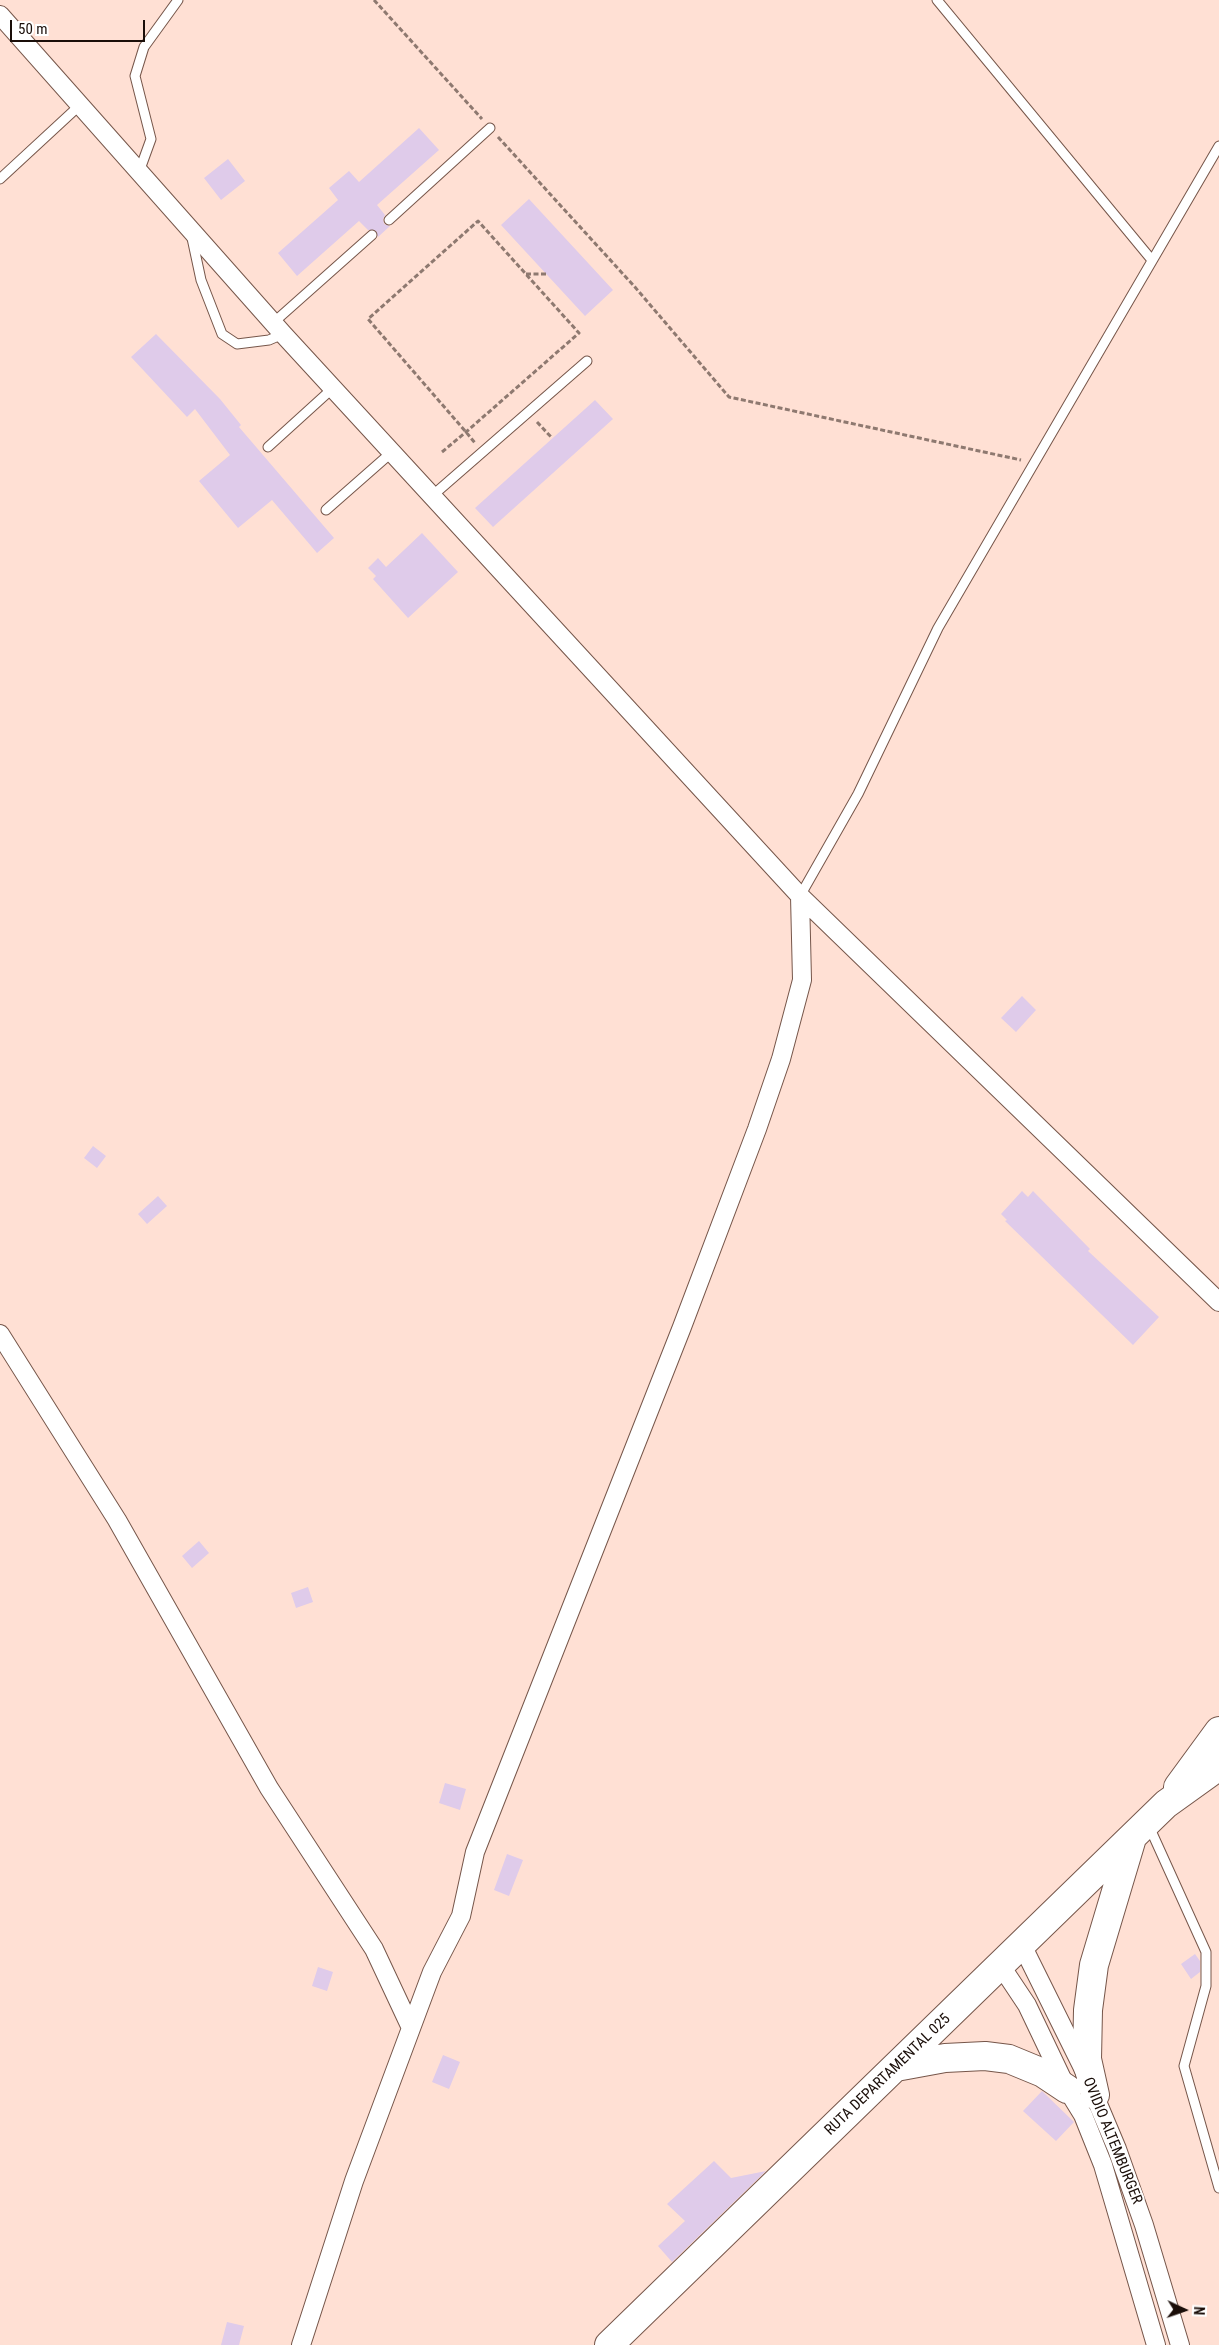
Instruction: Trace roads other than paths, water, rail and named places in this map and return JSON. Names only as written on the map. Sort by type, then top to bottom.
[{"type":"highway","name":"RUTA DEPARTAMENTAL 025","points":[[1149,1820],[1219,1731]]},
{"type":"highway","name":"RUTA DEPARTAMENTAL 025","points":[[609,2345],[1001,1966],[1149,1820],[1219,1766]]},
{"type":"highway","points":[[1095,2095],[1087,2059],[1088,2010],[1094,1965],[1149,1820]]},
{"type":"highway","points":[[896,2067],[945,2058],[985,2056],[1009,2059],[1043,2073],[1067,2090]]},
{"type":"street","points":[[0,15],[278,329],[800,896],[1219,1302]]},
{"type":"street","points":[[302,2345],[354,2181],[432,1972],[461,1916],[475,1852],[682,1328],[757,1129],[781,1059],[802,980],[800,896]]},
{"type":"street","points":[[0,1334],[117,1520],[269,1788],[374,1949],[411,2028]]},
{"type":"street","name":"OVIDIO ALTEMBURGER","points":[[1022,1945],[1095,2095],[1130,2183],[1180,2345]]},
{"type":"street","name":"OVIDIO ALTEMBURGER","points":[[1001,1966],[1036,2022],[1067,2090],[1083,2115],[1103,2165],[1156,2345]]},
{"type":"lane","points":[[139,172],[151,138],[135,76],[144,47],[178,0]]},
{"type":"lane","points":[[937,0],[1152,259]]},
{"type":"lane","points":[[0,179],[80,105]]},
{"type":"lane","points":[[390,220],[490,128]]},
{"type":"lane","points":[[800,896],[858,794],[938,628],[1219,146]]},
{"type":"lane","points":[[191,230],[201,280],[222,334],[237,344],[269,340],[372,235]]},
{"type":"lane","points":[[432,496],[587,361]]},
{"type":"lane","points":[[268,447],[333,388]]},
{"type":"lane","points":[[326,510],[392,452]]},
{"type":"lane","points":[[1149,1820],[1206,1952],[1206,1986],[1184,2066],[1219,2188]]}]
